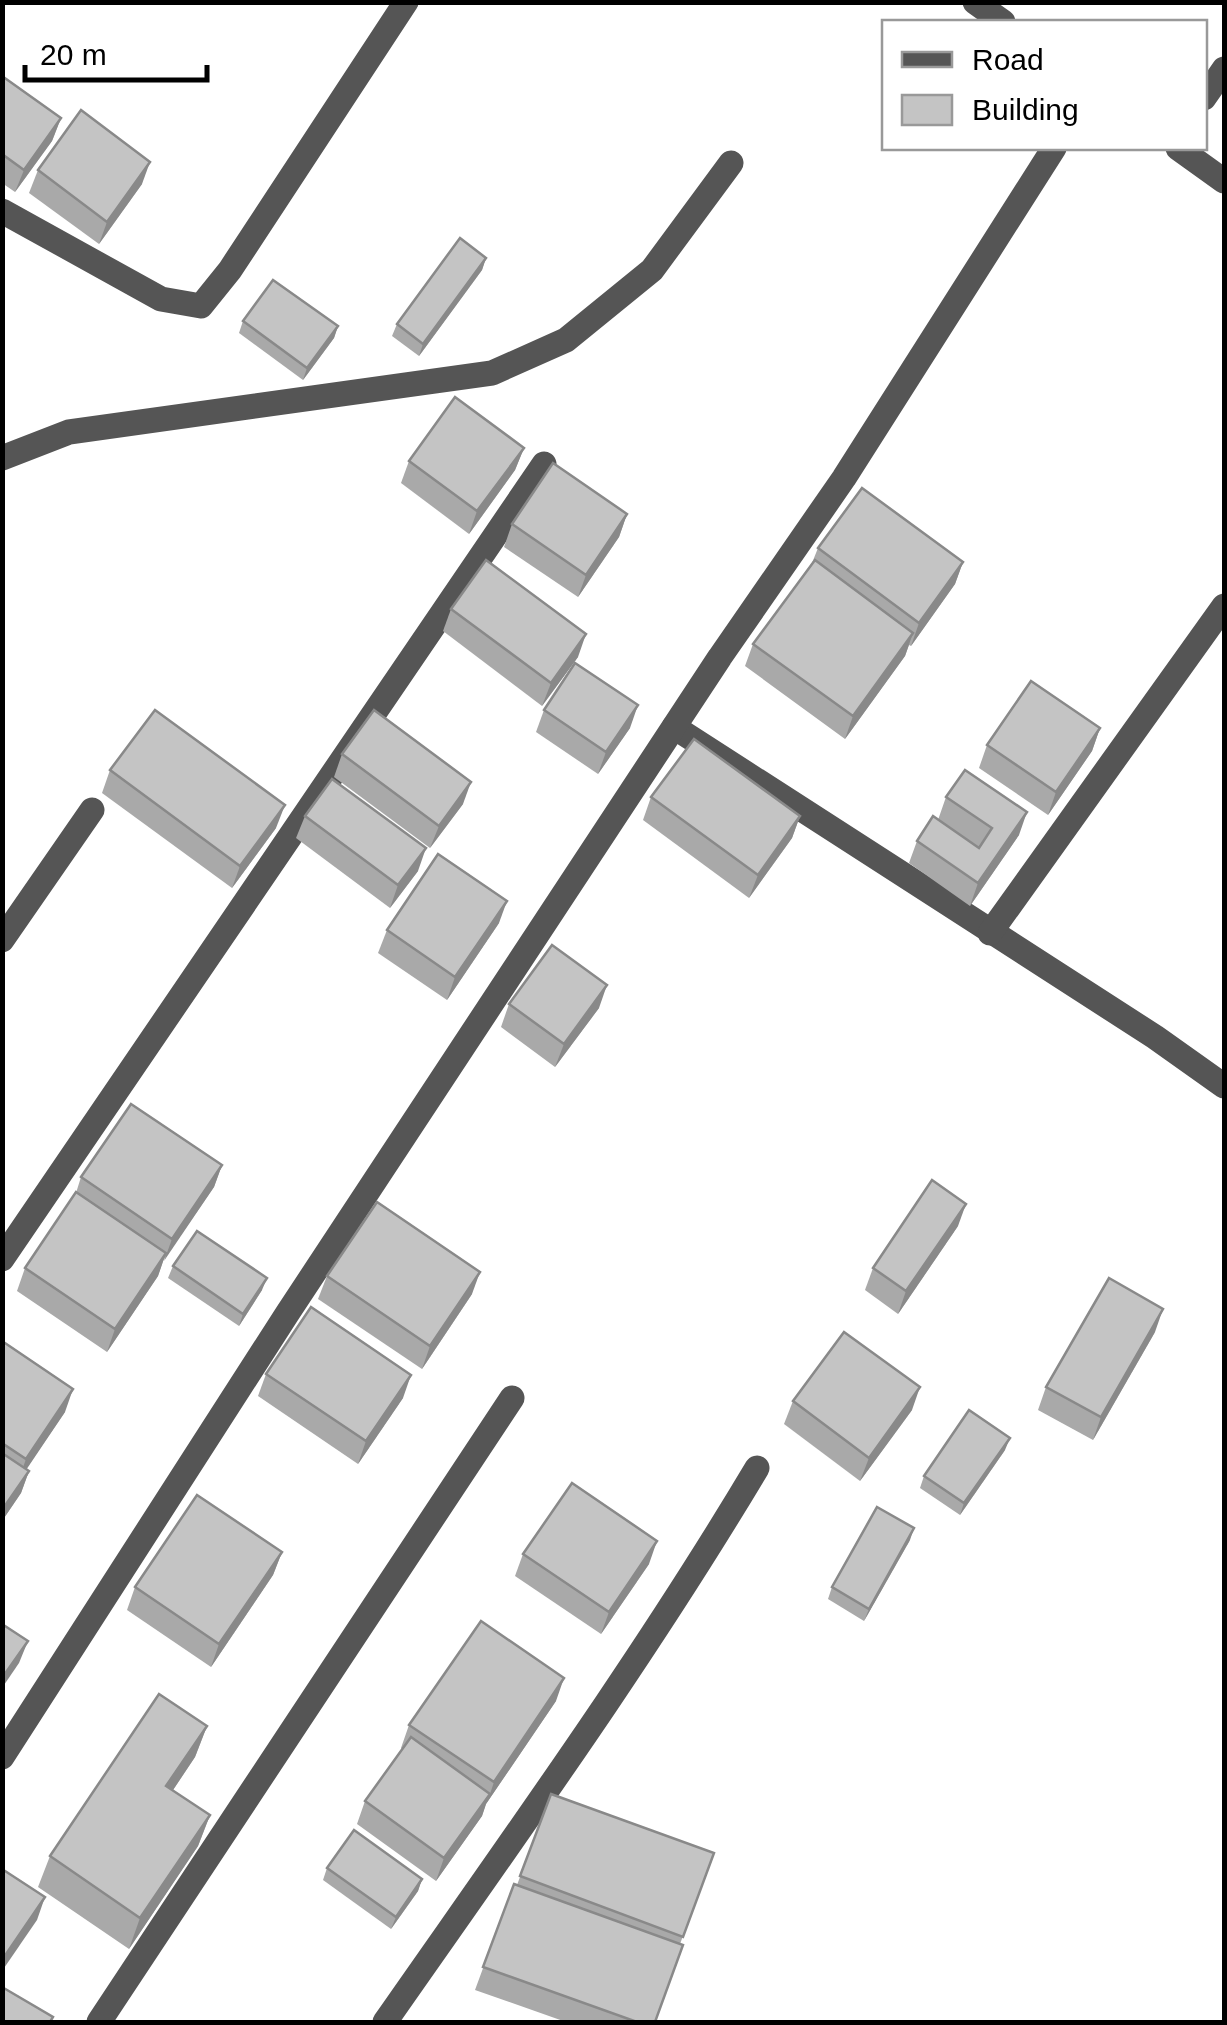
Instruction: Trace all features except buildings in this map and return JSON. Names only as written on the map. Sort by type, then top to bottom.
[{"type":"street","points":[[2,212],[161,299],[201,306],[230,270],[406,2]]},
{"type":"street","points":[[975,2],[1000,20]]},
{"type":"street","points":[[1207,94],[1224,69]]},
{"type":"street","points":[[2,1757],[298,1298],[674,727],[844,478],[1053,150]]},
{"type":"street","points":[[1181,150],[1224,181]]},
{"type":"street","points":[[2,458],[68,432],[492,373],[566,340],[652,270],[731,163]]},
{"type":"street","points":[[2,1259],[544,464]]},
{"type":"street","points":[[990,934],[1224,606]]},
{"type":"street","points":[[674,727],[1155,1037],[1224,1086]]},
{"type":"street","points":[[2,940],[92,810]]},
{"type":"street","points":[[100,2022],[512,1398]]},
{"type":"street","points":[[385,2022],[554,1779],[718,1534],[757,1468]]}]
